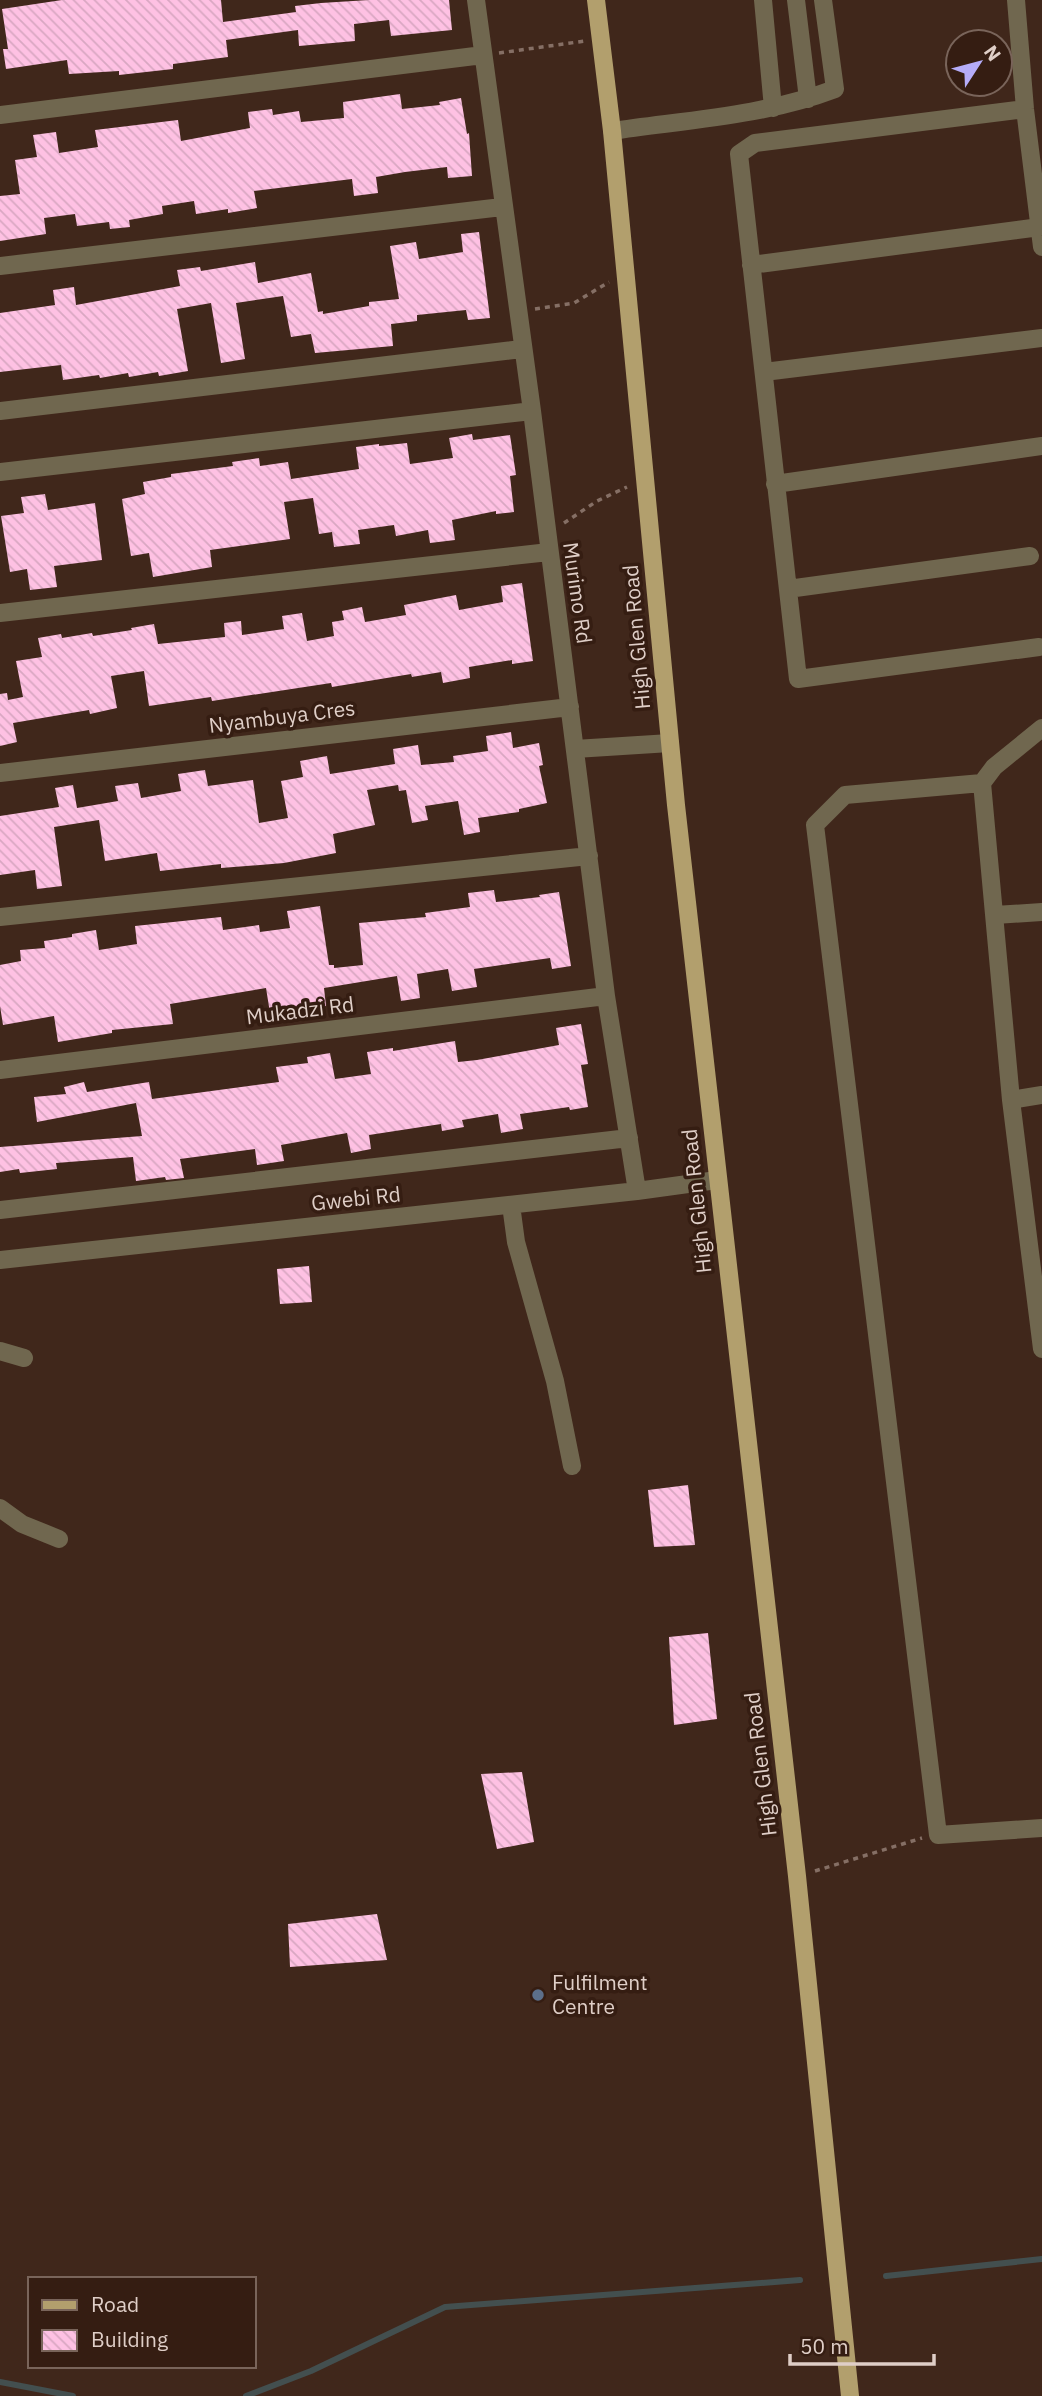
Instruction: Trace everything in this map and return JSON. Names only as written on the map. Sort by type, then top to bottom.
[{"type":"main road","name":"High Glen Road","points":[[596,0],[612,131],[670,743],[797,1877],[850,2396]]},
{"type":"street","name":"Murimo Rd","points":[[476,0],[606,996],[637,1191]]},
{"type":"street","points":[[762,0],[773,108]]},
{"type":"street","points":[[796,0],[807,100]]},
{"type":"street","points":[[612,131],[773,108],[807,100],[835,89],[823,0]]},
{"type":"street","points":[[1016,0],[1025,109],[1042,247]]},
{"type":"street","points":[[0,115],[483,55]]},
{"type":"street","points":[[1025,109],[755,143],[739,154],[798,679],[1039,646]]},
{"type":"street","points":[[0,266],[502,207]]},
{"type":"street","points":[[751,265],[1040,227]]},
{"type":"street","points":[[764,372],[1042,338]]},
{"type":"street","points":[[0,411],[522,349]]},
{"type":"street","points":[[0,472],[531,411]]},
{"type":"street","points":[[775,484],[1042,446]]},
{"type":"street","points":[[0,613],[548,543]]},
{"type":"street","points":[[788,589],[1030,556]]},
{"type":"street","name":"Nyambuya Cres","points":[[0,773],[570,707]]},
{"type":"street","points":[[1042,727],[994,767],[982,783],[1011,1100],[1037,1283],[1042,1349]]},
{"type":"street","points":[[575,749],[670,743]]},
{"type":"street","points":[[982,783],[845,795],[815,825],[938,1835],[1042,1828]]},
{"type":"street","points":[[0,917],[589,856]]},
{"type":"street","points":[[995,915],[1042,912]]},
{"type":"street","name":"Mukadzi Rd","points":[[0,1070],[606,996]]},
{"type":"street","points":[[1011,1100],[1042,1095]]},
{"type":"street","points":[[0,1210],[629,1138]]},
{"type":"street","name":"Gwebi Rd","points":[[0,1260],[717,1180]]},
{"type":"street","points":[[511,1205],[516,1242],[555,1381],[572,1466]]},
{"type":"street","points":[[0,1351],[24,1358]]},
{"type":"street","points":[[0,1508],[22,1524],[60,1539]]},
{"type":"path","points":[[483,55],[601,39]]},
{"type":"path","points":[[516,312],[574,303],[625,272]]},
{"type":"path","points":[[548,543],[597,501],[645,479]]},
{"type":"path","points":[[797,1877],[909,1841],[938,1835]]},
{"type":"building","points":[[62,0],[221,0],[223,22],[296,12],[295,6],[321,3],[449,0],[452,30],[391,36],[389,20],[354,24],[355,41],[299,46],[298,30],[226,40],[228,57],[173,64],[173,69],[119,75],[119,71],[69,74],[67,60],[6,69],[3,49],[8,49],[2,9]]},
{"type":"building","points":[[400,94],[402,109],[440,105],[439,102],[461,98],[467,134],[469,133],[472,176],[448,178],[447,167],[405,172],[376,177],[378,193],[354,196],[352,179],[254,191],[257,208],[228,213],[228,209],[196,214],[194,201],[162,206],[163,214],[129,220],[130,227],[110,229],[109,222],[77,226],[75,214],[44,218],[46,234],[0,241],[0,196],[20,194],[15,160],[37,157],[33,135],[56,132],[59,153],[98,147],[95,130],[178,120],[181,141],[250,128],[248,112],[272,109],[273,115],[299,111],[301,122],[344,118],[343,102]]},
{"type":"building","points":[[479,232],[490,318],[468,320],[466,310],[417,315],[417,321],[391,324],[393,346],[315,353],[311,334],[291,337],[283,296],[236,303],[245,359],[221,363],[211,303],[177,309],[188,371],[159,376],[158,372],[129,377],[128,373],[63,380],[61,365],[0,372],[0,313],[55,305],[53,290],[74,287],[76,305],[180,286],[177,270],[200,267],[201,271],[255,262],[258,283],[311,273],[318,312],[323,311],[323,314],[369,306],[369,302],[399,299],[390,246],[416,242],[419,259],[463,252],[461,234]]},
{"type":"building","points":[[472,434],[473,440],[510,435],[516,475],[510,476],[514,512],[496,514],[496,511],[452,520],[455,540],[430,543],[428,530],[396,536],[394,525],[358,530],[360,544],[334,547],[332,532],[319,534],[313,498],[284,502],[290,539],[210,550],[212,567],[153,577],[149,553],[131,556],[122,499],[145,494],[143,482],[171,477],[171,474],[233,466],[232,462],[259,458],[260,466],[288,462],[291,479],[359,469],[356,447],[379,444],[407,443],[410,464],[453,458],[449,438]]},
{"type":"building","points":[[45,494],[48,510],[95,503],[102,560],[54,566],[57,587],[30,590],[27,569],[10,572],[1,516],[24,513],[21,497]]},
{"type":"building","points":[[522,583],[533,661],[512,664],[512,660],[469,667],[470,678],[443,683],[441,672],[412,677],[411,674],[332,687],[331,683],[212,701],[211,697],[149,706],[144,671],[111,676],[117,708],[13,723],[17,742],[0,746],[0,694],[7,693],[8,700],[23,697],[16,661],[42,657],[38,638],[61,634],[62,638],[92,633],[93,636],[154,624],[158,644],[225,637],[224,623],[241,621],[242,635],[284,629],[282,616],[302,613],[307,641],[334,636],[332,622],[344,620],[342,611],[362,607],[365,622],[406,615],[404,605],[456,595],[459,610],[503,602],[501,586]]},
{"type":"building","points":[[511,732],[513,748],[539,743],[543,765],[539,766],[547,803],[519,809],[519,812],[478,818],[480,832],[464,835],[458,801],[425,806],[428,820],[412,823],[406,790],[399,791],[398,785],[367,790],[375,825],[333,834],[336,853],[284,863],[221,868],[221,864],[160,871],[157,853],[105,861],[99,820],[54,827],[62,886],[37,889],[35,870],[0,875],[0,816],[59,807],[55,788],[73,785],[77,808],[118,801],[115,786],[138,783],[141,798],[181,791],[178,774],[205,770],[208,786],[253,780],[259,823],[288,818],[281,781],[303,777],[300,761],[327,756],[330,774],[395,764],[393,749],[418,745],[421,765],[454,762],[453,756],[488,751],[486,736]]},
{"type":"building","points":[[494,890],[496,902],[559,892],[571,966],[552,969],[550,958],[474,969],[477,987],[452,991],[448,969],[417,974],[420,998],[401,1001],[397,976],[324,988],[326,1006],[270,1013],[266,988],[170,1004],[173,1024],[112,1030],[112,1033],[58,1042],[54,1016],[3,1025],[0,965],[21,961],[20,950],[45,948],[44,941],[96,930],[99,950],[137,944],[135,926],[221,917],[223,930],[259,925],[260,932],[290,928],[287,911],[320,906],[329,965],[334,965],[334,968],[363,965],[359,923],[426,917],[425,913],[470,907],[468,893]]},
{"type":"building","points":[[581,1024],[588,1064],[581,1065],[588,1107],[520,1114],[523,1129],[501,1133],[498,1114],[462,1120],[464,1127],[442,1131],[441,1124],[369,1135],[371,1149],[351,1153],[347,1133],[281,1145],[284,1161],[257,1165],[255,1149],[180,1159],[184,1178],[166,1180],[165,1177],[136,1181],[133,1157],[56,1163],[57,1169],[0,1172],[0,1147],[142,1136],[136,1103],[37,1122],[34,1097],[66,1094],[64,1087],[84,1082],[87,1092],[149,1082],[152,1099],[279,1082],[276,1067],[308,1063],[307,1057],[330,1053],[335,1079],[371,1074],[367,1052],[393,1048],[393,1051],[455,1041],[458,1062],[477,1060],[559,1045],[556,1028]]},
{"type":"building","points":[[309,1266],[312,1302],[280,1304],[277,1269]]},
{"type":"building","points":[[688,1485],[695,1545],[654,1547],[648,1490]]},
{"type":"building","points":[[708,1633],[717,1719],[674,1725],[669,1637]]},
{"type":"building","points":[[522,1772],[534,1842],[497,1849],[481,1774]]},
{"type":"building","points":[[377,1914],[387,1960],[290,1967],[288,1924]]},
{"type":"waterway","points":[[886,2276],[1042,2259]]},
{"type":"waterway","points":[[246,2396],[311,2371],[445,2307],[800,2280]]},
{"type":"waterway","points":[[0,2382],[73,2396]]},
{"type":"place","name":"Fulfilment Centre","points":[[538,1995]]}]
